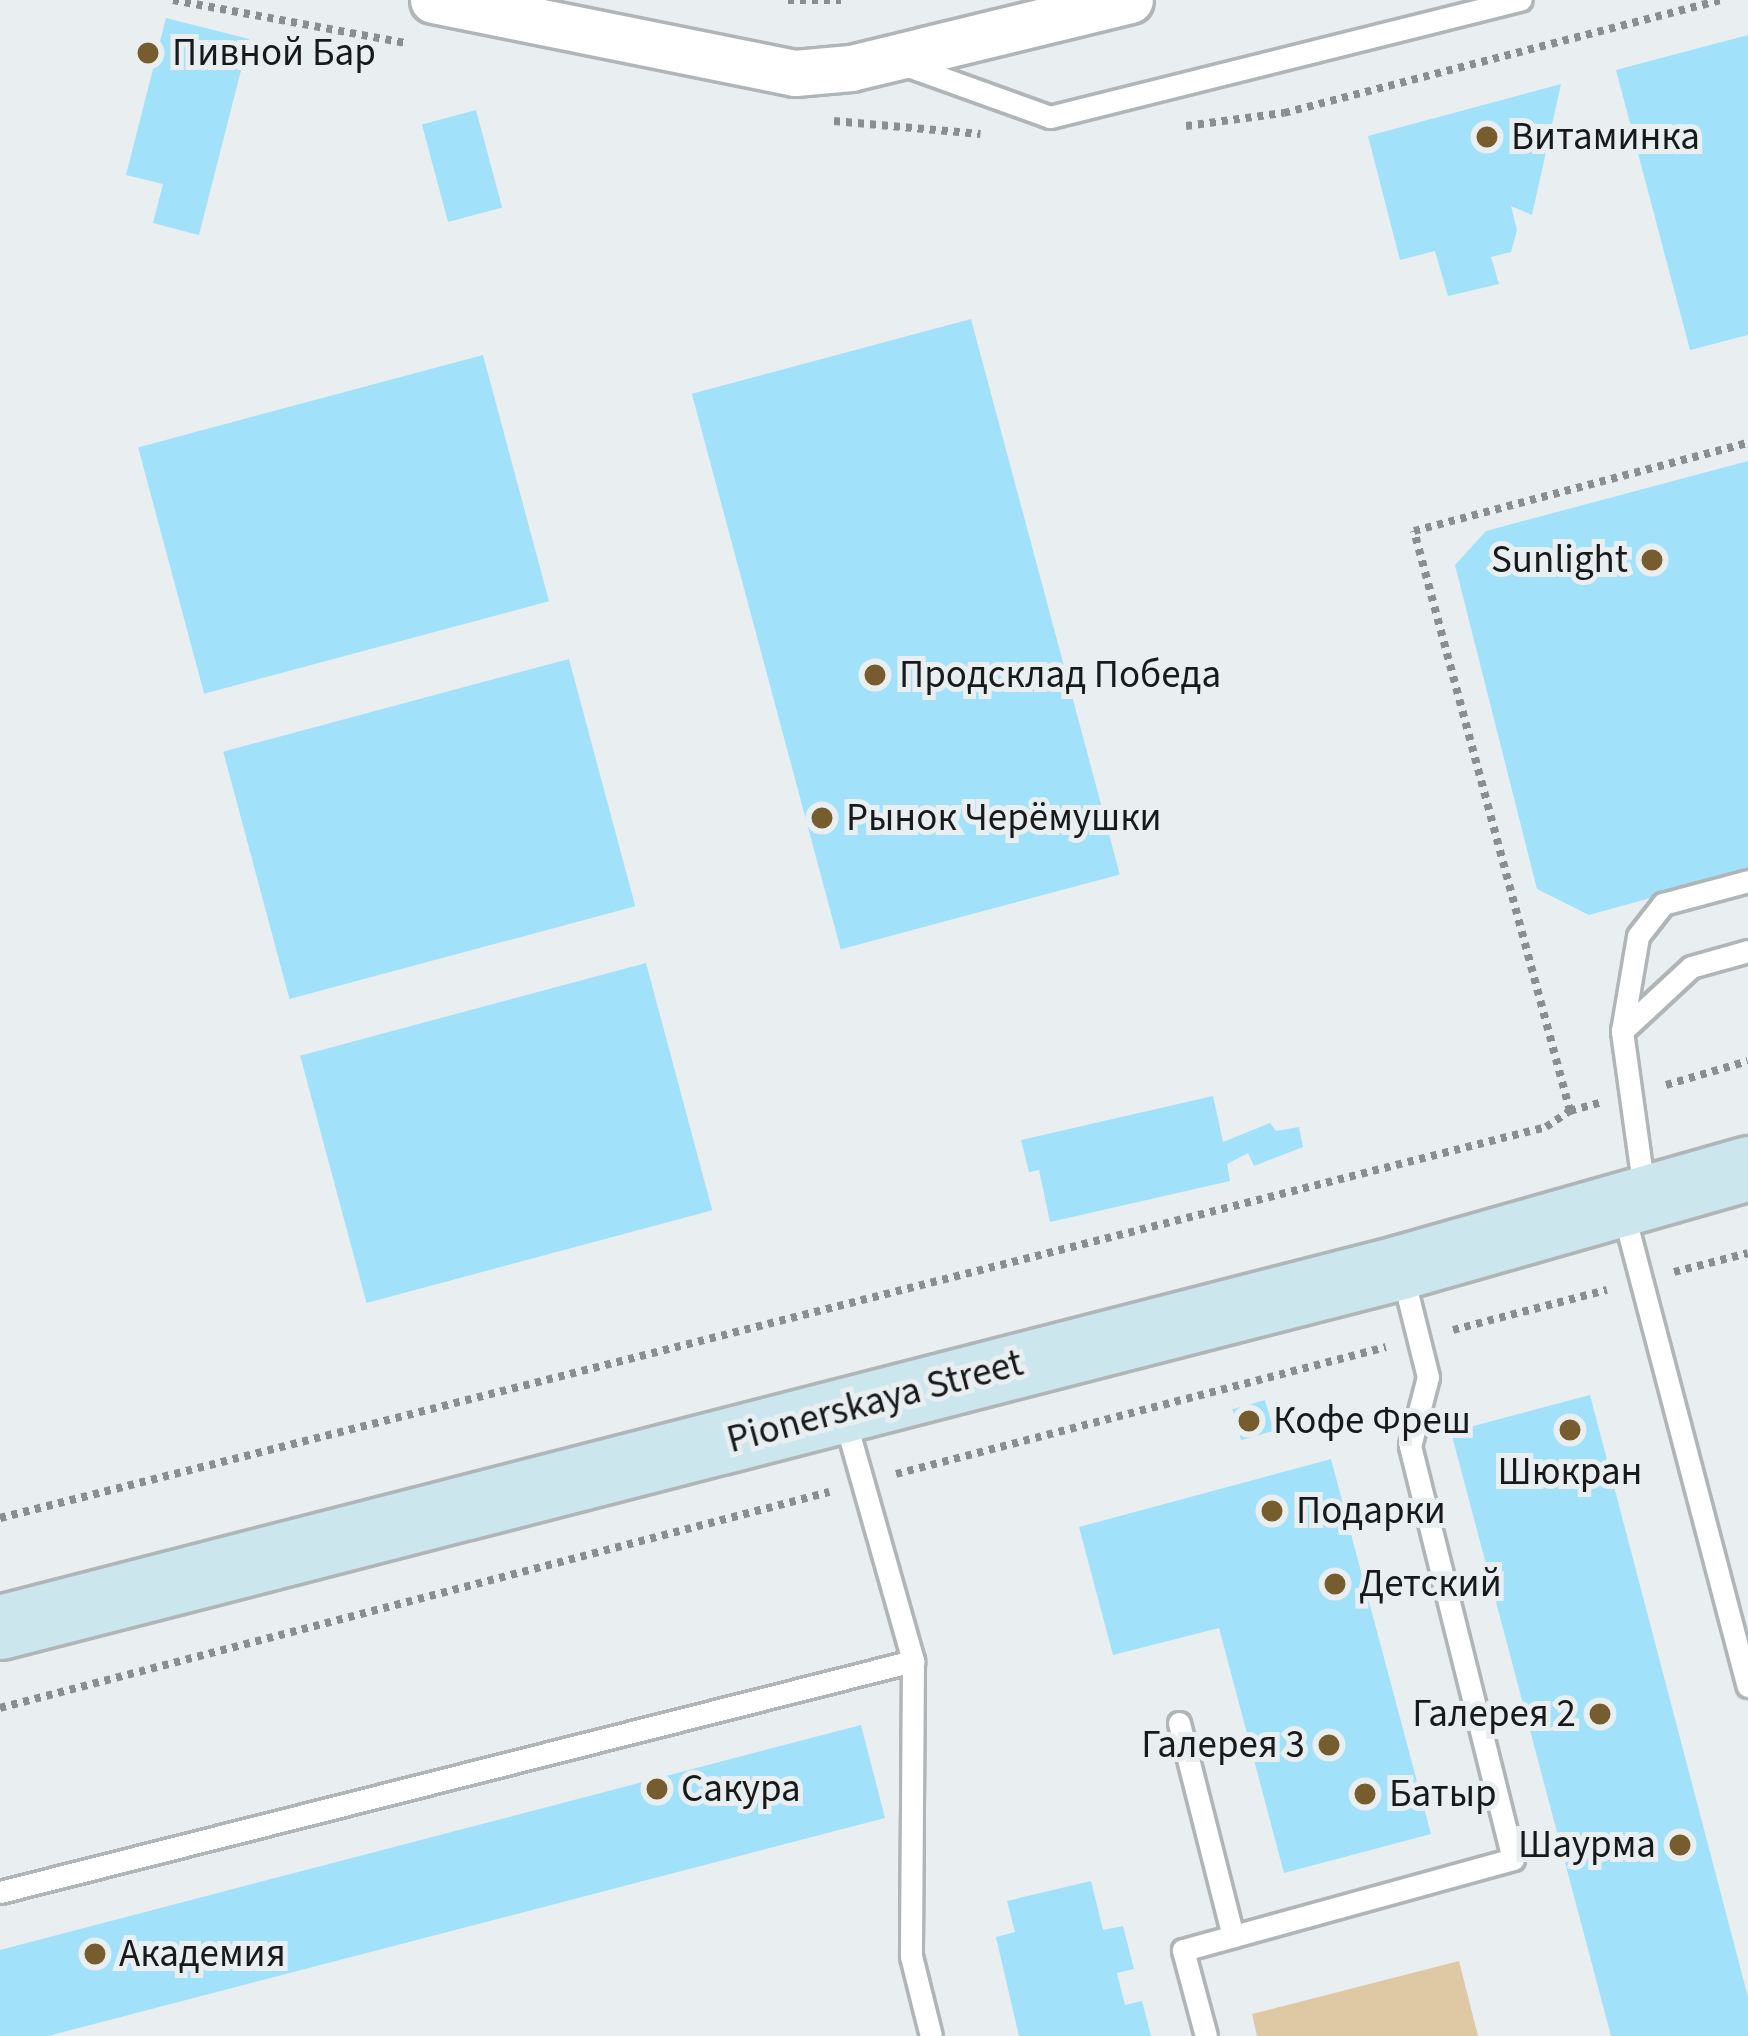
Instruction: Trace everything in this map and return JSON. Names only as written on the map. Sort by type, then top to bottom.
[{"type":"main road","name":"Pionerskaya Street","points":[[0,1627],[1401,1267],[1748,1168]]},
{"type":"street","points":[[433,0],[563,16],[794,73],[887,59],[1130,0]]},
{"type":"lane","points":[[887,59],[1050,117],[1521,0]]},
{"type":"lane","points":[[1748,881],[1663,904],[1638,936],[1622,1031],[1633,1200],[1748,1686]]},
{"type":"lane","points":[[1622,1031],[1691,967],[1748,950]]},
{"type":"lane","points":[[1206,2036],[1183,1950],[1513,1859],[1410,1446],[1428,1377],[1401,1267]]},
{"type":"lane","points":[[842,1411],[913,1661],[910,1956],[931,2036]]},
{"type":"lane","points":[[0,1892],[913,1661]]},
{"type":"lane","points":[[1179,1723],[1233,1936]]},
{"type":"path","points":[[788,0],[841,0]]},
{"type":"path","points":[[1570,1111],[1414,531],[1748,443]]},
{"type":"path","points":[[0,1518],[1546,1127],[1570,1111],[1748,1061]]},
{"type":"shaded area","points":[[1459,1961],[1478,2036],[1257,2036],[1252,2014]]},
{"type":"building","points":[[166,18],[249,39],[199,235],[153,223],[163,184],[126,175]]},
{"type":"building","points":[[1748,35],[1748,335],[1690,350],[1616,70]]},
{"type":"building","points":[[1561,84],[1532,215],[1511,206],[1517,230],[1511,252],[1491,257],[1499,284],[1448,296],[1435,251],[1400,260],[1368,136]]},
{"type":"building","points":[[476,110],[502,208],[448,222],[422,124]]},
{"type":"building","points":[[971,319],[1120,874],[841,949],[692,394]]},
{"type":"building","points":[[483,355],[549,601],[204,694],[138,447]]},
{"type":"building","points":[[1748,461],[1748,871],[1589,915],[1537,889],[1455,565],[1486,531]]},
{"type":"building","points":[[569,659],[635,906],[289,999],[223,752]]},
{"type":"building","points":[[646,963],[712,1210],[366,1303],[300,1056]]},
{"type":"building","points":[[1213,1096],[1223,1142],[1270,1123],[1276,1131],[1299,1127],[1303,1147],[1254,1166],[1248,1153],[1227,1164],[1230,1181],[1050,1222],[1039,1170],[1029,1172],[1021,1140]]},
{"type":"building","name":"Галерея 2","points":[[1590,1395],[1748,1997],[1748,2036],[1611,2036],[1451,1432]]},
{"type":"building","points":[[1265,1400],[1274,1431],[1241,1440],[1232,1409]]},
{"type":"building","name":"Галерея 3","points":[[1331,1459],[1431,1834],[1284,1873],[1219,1628],[1113,1655],[1079,1527]]},
{"type":"building","points":[[861,1725],[885,1818],[48,2036],[0,2036],[0,1950]]},
{"type":"building","points":[[1091,1881],[1103,1930],[1123,1926],[1134,1969],[1117,1973],[1125,2005],[1142,2001],[1151,2036],[1019,2036],[996,1937],[1015,1932],[1007,1901]]},
{"type":"place","name":"Пивной Бар","points":[[148,53]]},
{"type":"place","name":"Витаминка","points":[[1487,137]]},
{"type":"place","name":"Sunlight","points":[[1652,560]]},
{"type":"place","name":"Продсклад Победа","points":[[875,675]]},
{"type":"place","name":"Рынок Черёмушки","points":[[822,818]]},
{"type":"place","name":"Кофе Фреш","points":[[1249,1421]]},
{"type":"place","name":"Шюкран","points":[[1570,1430]]},
{"type":"place","name":"Подарки","points":[[1272,1511]]},
{"type":"place","name":"Детский","points":[[1335,1584]]},
{"type":"place","name":"Галерея 2","points":[[1600,1714]]},
{"type":"place","name":"Галерея 3","points":[[1329,1745]]},
{"type":"place","name":"Сакура","points":[[657,1789]]},
{"type":"place","name":"Батыр","points":[[1365,1794]]},
{"type":"place","name":"Шаурма","points":[[1680,1845]]},
{"type":"place","name":"Академия","points":[[95,1954]]}]
